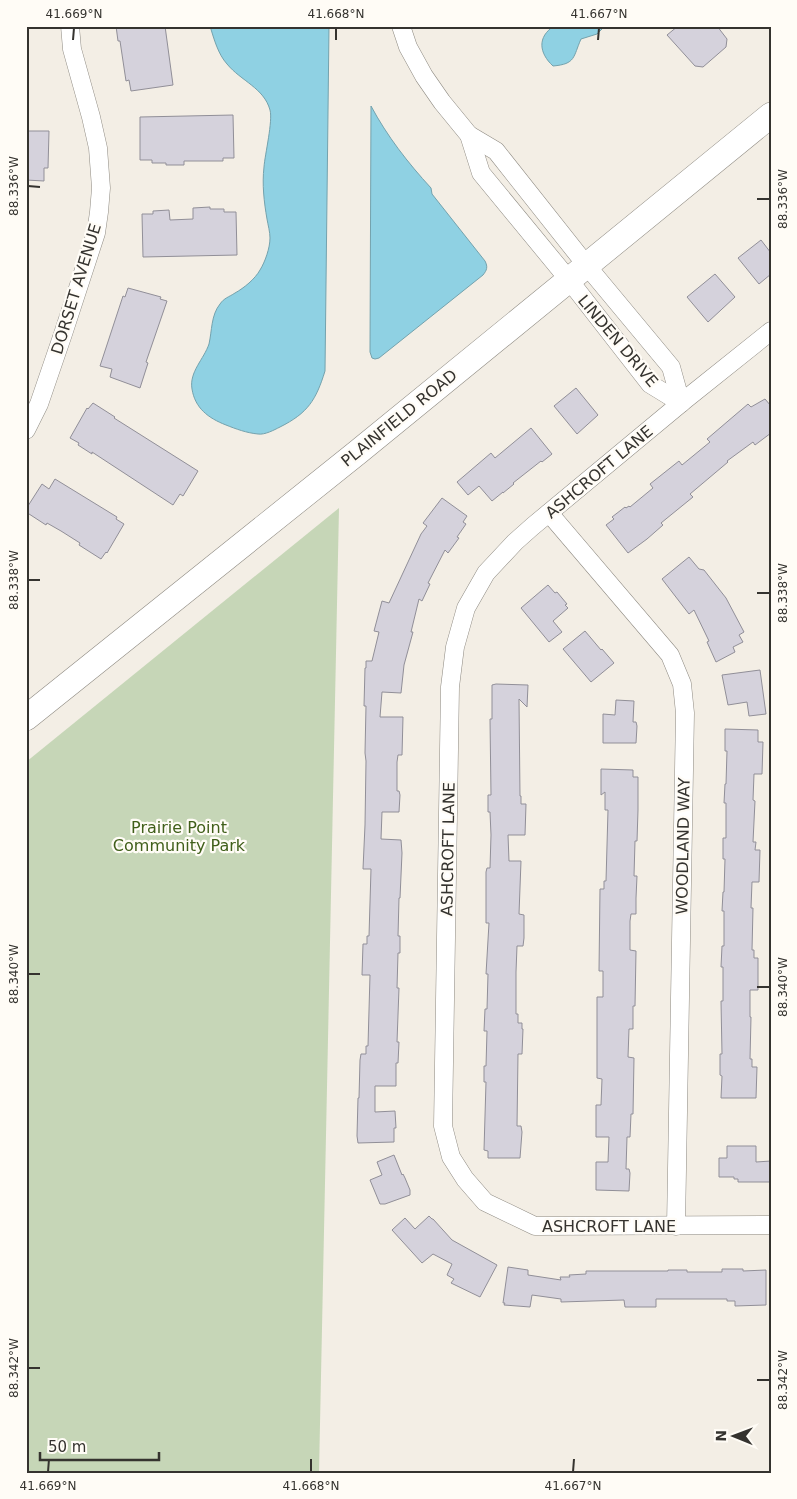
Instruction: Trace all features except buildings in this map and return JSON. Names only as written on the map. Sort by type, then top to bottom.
[{"type":"main road","name":"PLAINFIELD ROAD","points":[[26,718],[358,452],[771,116]]},
{"type":"street","name":"DORSET AVENUE","points":[[26,430],[39,404],[63,334],[96,233],[99,212],[101,188],[98,148],[72,49],[70,26]]},
{"type":"street","name":"LINDEN DRIVE","points":[[401,26],[408,47],[424,76],[442,102],[469,135],[496,151],[650,384],[681,403]]},
{"type":"street","name":"LINDEN DRIVE","points":[[469,135],[481,173],[671,366],[681,403]]},
{"type":"street","name":"ASHCROFT LANE","points":[[771,331],[681,403],[515,542],[486,573],[466,608],[455,647],[450,687],[443,1126],[451,1157],[464,1180],[485,1202],[535,1226],[771,1225]]},
{"type":"street","name":"WOODLAND WAY","points":[[549,513],[670,655],[682,684],[685,713],[676,1226]]},
{"type":"green space","name":"Prairie Point Community Park","points":[[339,508],[319,1473],[26,1473],[26,762]]},
{"type":"water","points":[[210,26],[329,26],[325,371],[310,405],[290,422],[264,434],[242,431],[208,416],[196,402],[192,389],[195,371],[209,344],[213,318],[217,308],[223,300],[246,286],[258,273],[267,255],[270,238],[263,180],[270,110],[263,96],[233,70],[221,56]]},
{"type":"water","points":[[554,26],[605,26],[597,34],[581,39],[573,59],[553,66],[545,56],[542,45],[545,35]]},
{"type":"water","points":[[371,106],[398,149],[431,188],[432,194],[485,261],[487,267],[483,275],[379,358],[375,359],[372,358],[370,352]]}]
